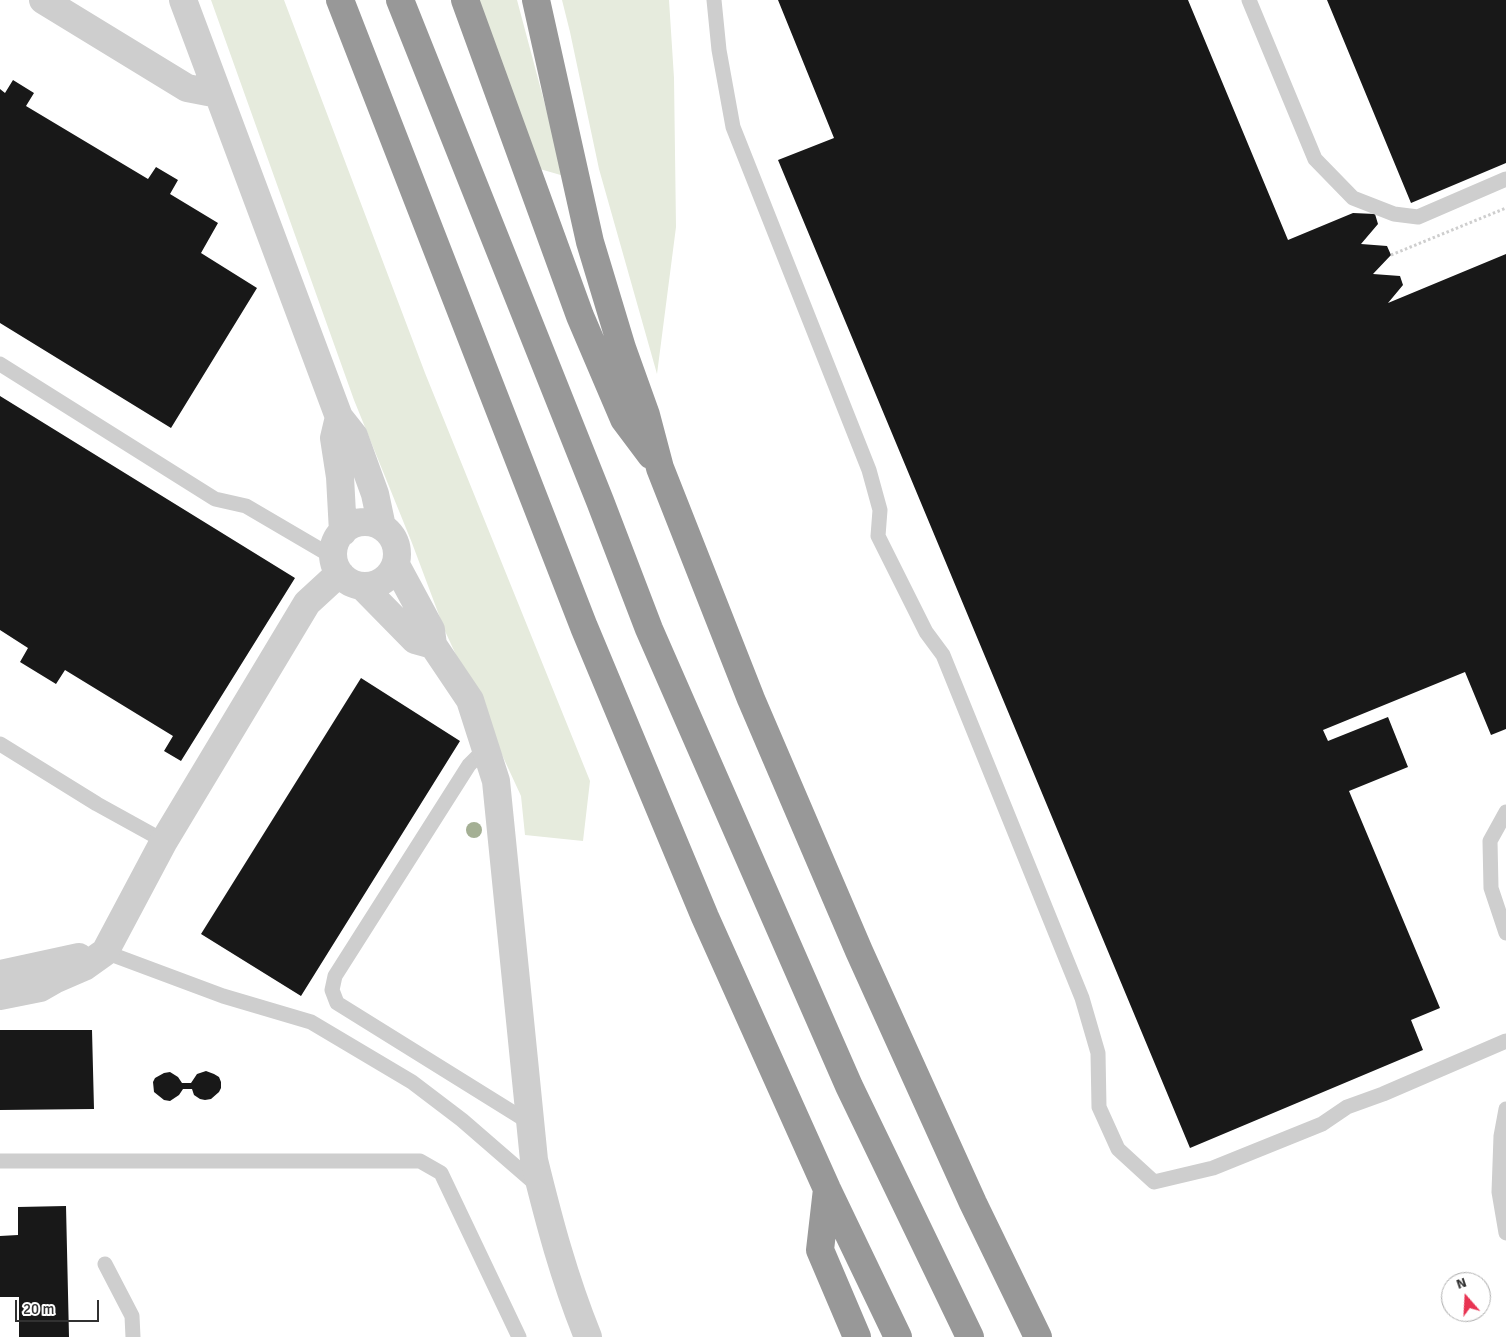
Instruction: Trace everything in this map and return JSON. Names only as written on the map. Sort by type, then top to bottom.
[{"type":"highway","points":[[340,0],[584,627],[705,917],[827,1189],[898,1337]]},
{"type":"highway","points":[[400,0],[597,492],[649,629],[849,1086],[970,1337]]},
{"type":"highway","points":[[465,0],[580,316],[624,419],[660,468]]},
{"type":"highway","points":[[536,0],[590,242],[622,348],[646,415],[660,468],[751,699],[859,951],[973,1202],[1038,1337]]},
{"type":"highway","points":[[827,1189],[820,1250],[857,1337]]},
{"type":"street","points":[[43,0],[187,88],[218,94]]},
{"type":"street","points":[[183,0],[339,417],[354,436],[375,494],[382,527]]},
{"type":"street","points":[[339,417],[334,438],[340,477],[343,532]]},
{"type":"street","points":[[345,573],[372,585],[382,581],[390,574],[396,565],[398,554],[396,544],[390,534],[382,527],[362,522],[351,525],[337,539],[334,548],[345,573],[415,640],[433,645]]},
{"type":"street","points":[[396,565],[431,630],[433,645],[470,700],[496,781],[534,1160],[547,1215],[572,1296],[588,1337]]},
{"type":"street","points":[[0,996],[40,988],[84,968],[105,952],[164,841],[307,603],[332,580],[345,573]]},
{"type":"street","points":[[0,974],[105,952]]},
{"type":"lane","points":[[714,0],[719,50],[733,127],[869,470],[880,510],[878,536],[926,632],[943,655],[1082,998],[1098,1053],[1098,1107],[1118,1149],[1154,1182],[1213,1168],[1322,1124],[1347,1107],[1506,1041]]},
{"type":"lane","points":[[1249,0],[1315,158],[1353,198],[1394,214],[1418,217],[1506,179]]},
{"type":"lane","points":[[0,364],[215,499],[246,506],[345,573]]},
{"type":"lane","points":[[0,744],[97,804],[164,841]]},
{"type":"lane","points":[[486,751],[469,764],[335,976],[332,990],[337,1003],[530,1122]]},
{"type":"lane","points":[[1506,812],[1490,841],[1491,888],[1506,933]]},
{"type":"lane","points":[[105,952],[224,996],[311,1022],[412,1082],[462,1120],[540,1187]]},
{"type":"lane","points":[[1506,1109],[1501,1136],[1499,1192],[1506,1232]]},
{"type":"lane","points":[[0,1161],[420,1161],[441,1173],[519,1337]]},
{"type":"lane","points":[[105,1264],[132,1316],[133,1337]]},
{"type":"path","points":[[1391,254],[1506,208]]},
{"type":"shaded area","points":[[211,0],[284,0],[425,373],[590,781],[583,841],[525,835],[521,796],[445,631],[412,543],[354,400]]},
{"type":"shaded area","points":[[476,0],[517,0],[564,176],[540,169]]},
{"type":"shaded area","points":[[562,0],[669,0],[674,78],[676,227],[657,374],[599,169]]},
{"type":"building","points":[[778,0],[1188,0],[1288,240],[1353,213],[1375,214],[1378,224],[1361,244],[1387,246],[1391,255],[1373,274],[1400,276],[1403,285],[1388,303],[1506,254],[1506,729],[1491,735],[1465,672],[1323,730],[1328,741],[1388,717],[1408,767],[1349,791],[1440,1008],[1411,1020],[1423,1050],[1190,1148],[778,160],[834,138]]},
{"type":"building","points":[[1327,0],[1506,0],[1506,163],[1411,203]]},
{"type":"building","points":[[13,80],[34,93],[26,106],[148,179],[156,167],[178,180],[170,194],[218,223],[201,253],[257,288],[171,428],[0,323],[0,89],[5,93]]},
{"type":"building","points":[[0,396],[295,578],[181,761],[164,751],[173,736],[65,670],[56,684],[20,662],[28,648],[0,630]]},
{"type":"building","points":[[361,678],[460,741],[301,996],[201,934]]},
{"type":"building","points":[[0,1030],[92,1030],[94,1109],[0,1110]]},
{"type":"building","points":[[206,1071],[219,1077],[221,1082],[219,1092],[211,1099],[200,1099],[194,1095],[192,1089],[183,1089],[179,1095],[170,1101],[164,1100],[154,1092],[153,1082],[155,1078],[164,1073],[170,1072],[178,1077],[182,1083],[191,1083],[197,1074]]},
{"type":"building","points":[[66,1206],[69,1337],[19,1337],[19,1297],[0,1297],[0,1236],[18,1235],[18,1207]]}]
